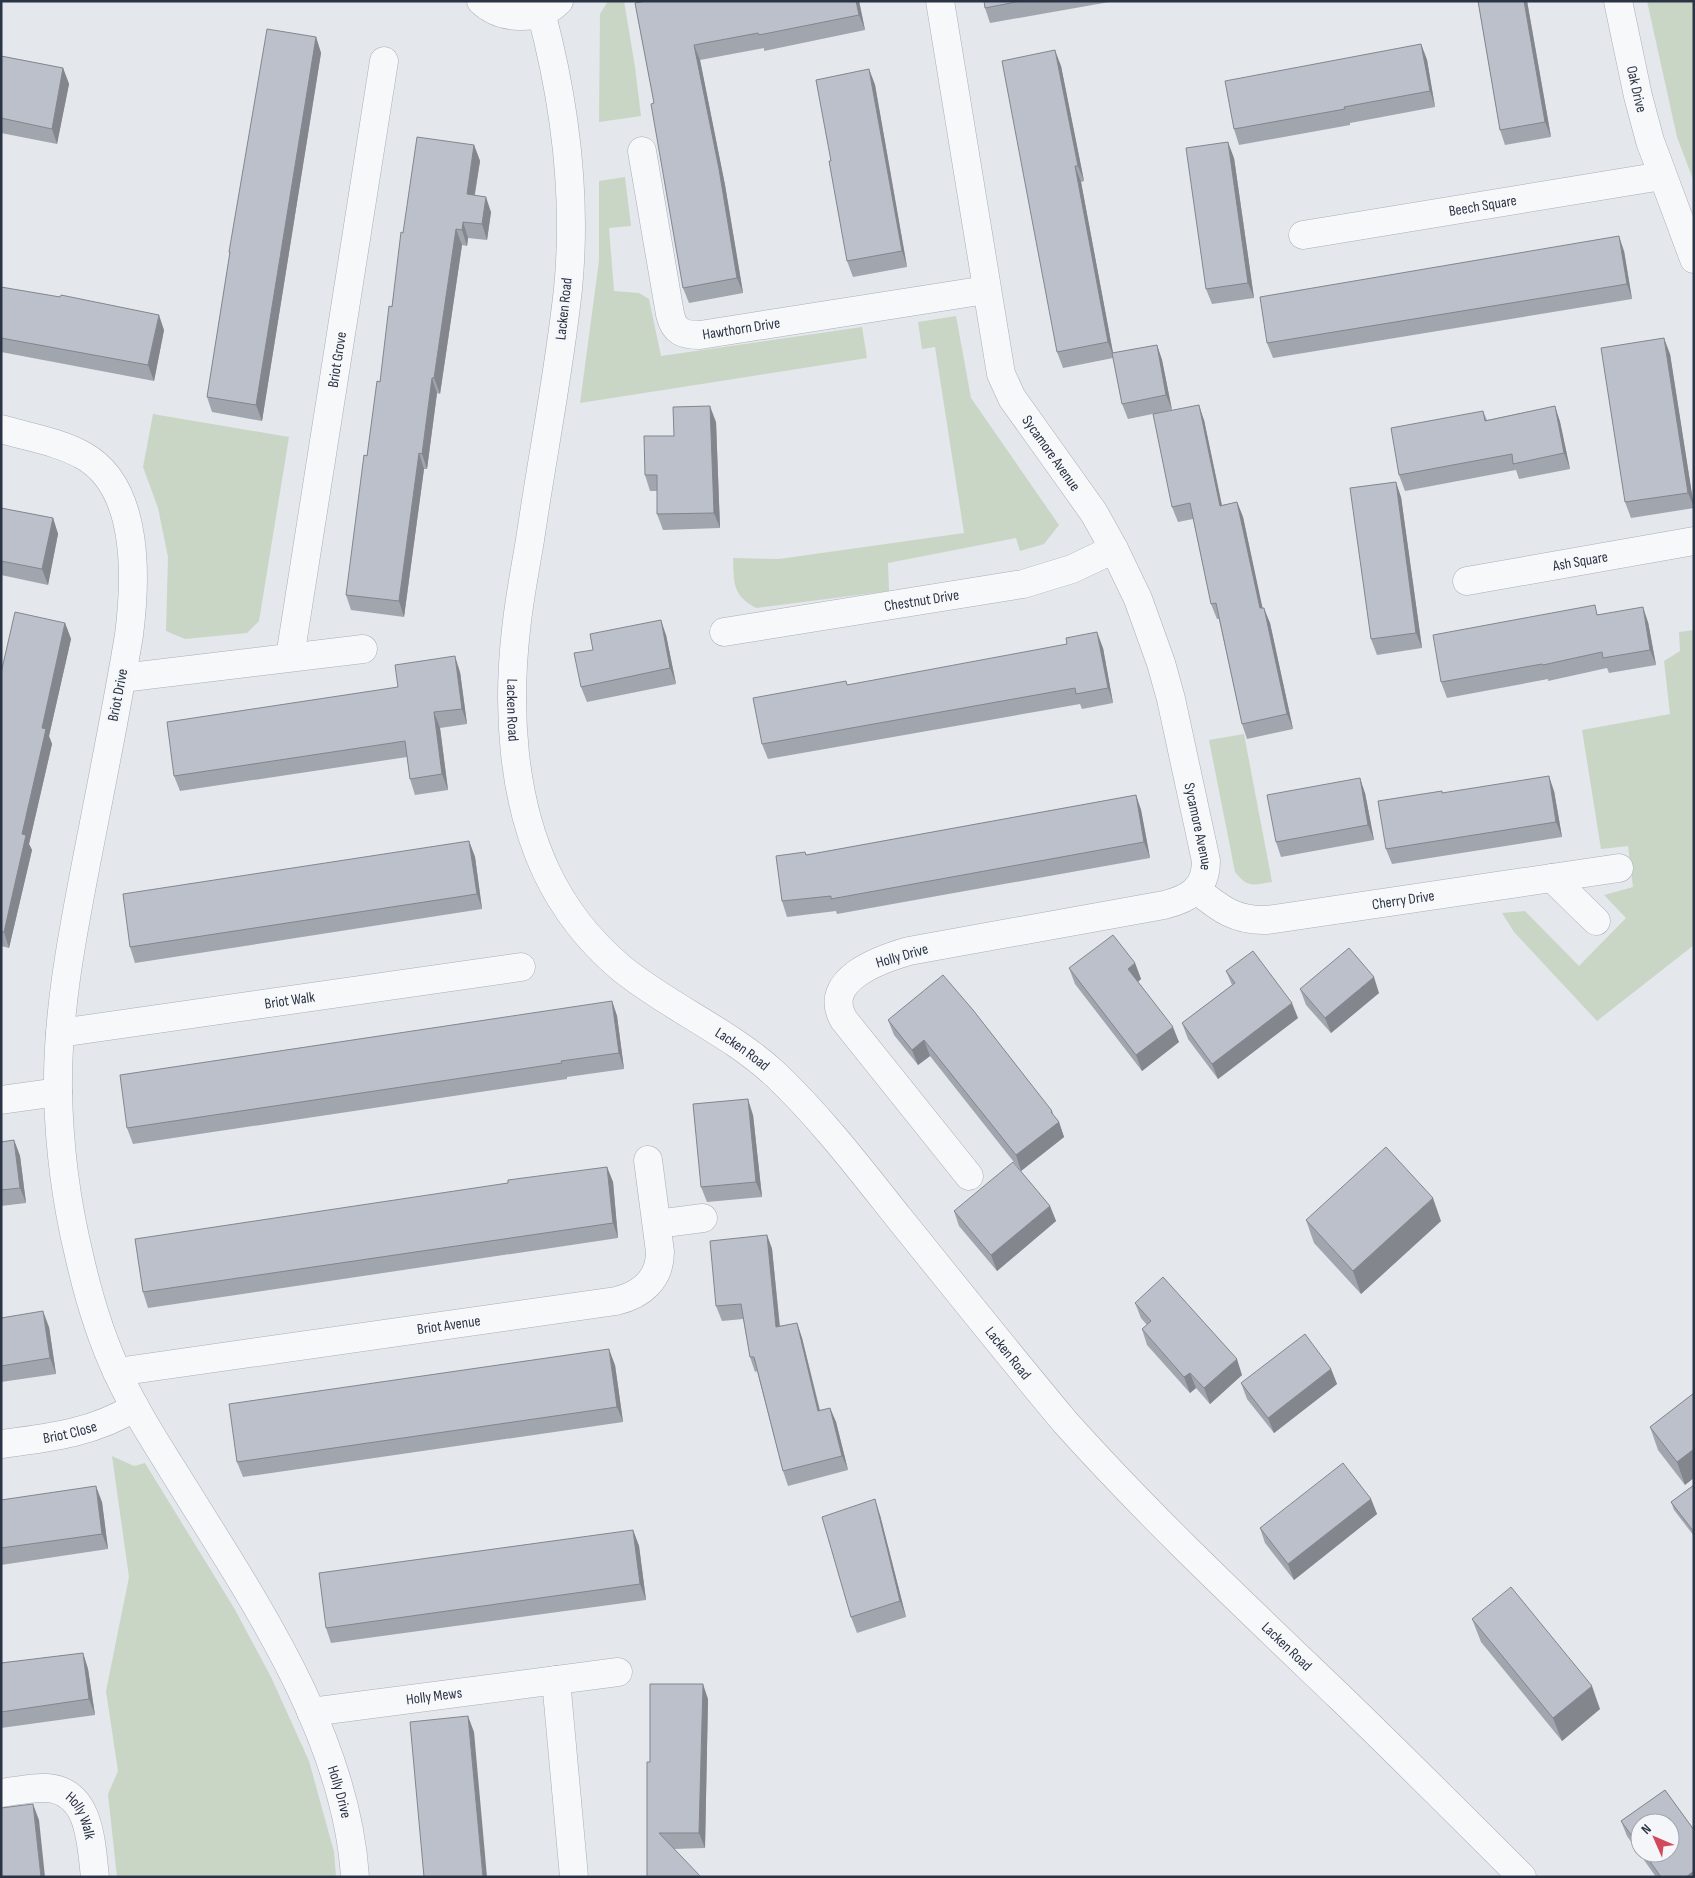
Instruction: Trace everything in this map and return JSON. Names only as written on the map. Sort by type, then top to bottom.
[{"type":"street","name":"Lacken Road","points":[[481,1],[487,7],[504,14],[523,16],[550,7],[556,74],[567,152],[570,220],[568,285],[516,630],[512,688],[515,744],[522,796],[532,836],[546,871],[578,925],[604,953],[651,989],[748,1052],[774,1074],[802,1102],[843,1148],[1053,1408],[1099,1460],[1168,1532],[1343,1699],[1522,1877]]},
{"type":"street","name":"Sycamore Avenue","points":[[940,1],[998,364],[1007,389],[1083,496],[1114,549],[1147,622],[1171,699],[1205,853],[1206,869],[1197,890]]},
{"type":"street","name":"Oak Drive","points":[[1618,1],[1645,123],[1662,176]]},
{"type":"street","name":"Briot Grove","points":[[290,657],[384,61]]},
{"type":"street","name":"Hawthorn Drive","points":[[642,151],[670,314],[676,329],[684,334],[700,334],[986,290]]},
{"type":"street","name":"Beech Square","points":[[1303,235],[1662,176]]},
{"type":"street","points":[[1662,176],[1694,259]]},
{"type":"street","name":"Briot Drive","points":[[1,429],[68,449],[84,456],[105,473],[114,487],[122,504],[128,526],[134,576],[133,605],[122,678],[78,908],[63,999],[58,1092],[64,1167],[76,1244],[91,1304],[117,1372],[135,1406]]},
{"type":"street","name":"Ash Square","points":[[1467,581],[1694,541]]},
{"type":"street","name":"Chestnut Drive","points":[[724,632],[1023,584],[1072,569],[1114,549]]},
{"type":"street","points":[[122,678],[363,649]]},
{"type":"street","name":"Cherry Drive","points":[[1197,890],[1229,913],[1238,917],[1257,920],[1619,868]]},
{"type":"street","points":[[1552,878],[1596,921]]},
{"type":"street","name":"Holly Drive","points":[[969,1176],[844,1020],[838,1006],[838,998],[845,985],[865,967],[903,952],[1164,905],[1182,901],[1197,890]]},
{"type":"street","name":"Briot Walk","points":[[60,1033],[521,967]]},
{"type":"street","points":[[1,1100],[58,1092]]},
{"type":"street","name":"Briot Avenue","points":[[117,1372],[623,1299],[639,1293],[655,1277],[660,1259],[648,1160]]},
{"type":"street","points":[[657,1224],[703,1218]]},
{"type":"street","name":"Holly Drive","points":[[135,1406],[266,1622],[311,1712],[343,1803],[355,1877]]},
{"type":"street","name":"Briot Close","points":[[1,1444],[71,1434],[113,1420],[135,1406]]},
{"type":"street","name":"Holly Mews","points":[[311,1712],[618,1672]]},
{"type":"street","points":[[556,1680],[574,1877]]},
{"type":"street","name":"Holly Walk","points":[[1,1793],[46,1788],[61,1791],[74,1800],[84,1813],[89,1828],[95,1877]]},
{"type":"green space","points":[[608,1],[624,1],[641,116],[599,122],[600,14]]},
{"type":"green space","points":[[1647,1],[1694,1],[1694,182],[1677,137]]},
{"type":"green space","points":[[625,177],[631,226],[609,228],[614,291],[639,293],[649,299],[661,356],[862,327],[867,358],[580,403],[599,261],[599,181]]},
{"type":"green space","points":[[956,316],[971,398],[1059,525],[1044,544],[1020,551],[1016,538],[888,563],[889,591],[756,608],[748,603],[738,593],[736,588],[733,558],[779,559],[964,533],[935,347],[922,349],[918,322]]},
{"type":"green space","points":[[153,414],[289,437],[259,621],[247,633],[185,639],[166,631],[168,557],[158,508],[143,467]]},
{"type":"green space","points":[[1694,630],[1694,945],[1597,1021],[1514,932],[1502,913],[1525,911],[1579,966],[1626,918],[1604,895],[1633,887],[1628,846],[1601,849],[1582,730],[1670,714],[1664,661],[1680,651],[1679,632]]},
{"type":"green space","points":[[1244,734],[1272,882],[1247,883],[1235,872],[1209,740]]},
{"type":"green space","points":[[112,1456],[134,1466],[145,1463],[234,1608],[271,1677],[309,1761],[334,1852],[336,1877],[117,1877],[108,1794],[118,1771],[106,1691],[129,1577]]},
{"type":"building","points":[[646,1],[856,1],[859,15],[759,35],[758,33],[694,45],[719,169],[737,278],[683,288],[651,104],[654,103],[635,3]]},
{"type":"building","points":[[984,1],[1021,1],[985,8]]},
{"type":"building","points":[[1478,1],[1524,1],[1545,122],[1500,130]]},
{"type":"building","points":[[267,29],[316,37],[256,405],[207,397],[229,252]]},
{"type":"building","points":[[1421,44],[1430,91],[1234,129],[1225,81]]},
{"type":"building","points":[[1055,50],[1078,166],[1075,166],[1108,342],[1057,352],[1002,61]]},
{"type":"building","points":[[1,56],[63,68],[52,129],[1,118]]},
{"type":"building","points":[[869,69],[902,251],[847,261],[816,80]]},
{"type":"building","points":[[417,137],[474,145],[467,194],[486,197],[482,224],[463,222],[462,230],[456,229],[422,454],[419,453],[399,601],[346,595],[364,455],[367,456],[377,381],[380,382],[389,306],[392,307],[401,232],[403,233]]},
{"type":"building","points":[[1228,142],[1248,283],[1206,289],[1186,148]]},
{"type":"building","points":[[1619,236],[1627,284],[1267,343],[1260,297]]},
{"type":"building","points":[[1,287],[60,297],[61,295],[159,315],[148,365],[1,338]]},
{"type":"building","points":[[1664,338],[1688,493],[1625,502],[1601,348]]},
{"type":"building","points":[[1157,345],[1166,395],[1122,404],[1112,353]]},
{"type":"building","points":[[1199,405],[1220,506],[1237,502],[1260,608],[1264,608],[1287,714],[1242,724],[1216,603],[1211,604],[1190,503],[1172,507],[1153,414]]},
{"type":"building","points":[[710,406],[714,513],[657,514],[657,475],[645,475],[644,436],[674,436],[673,407]]},
{"type":"building","points":[[1555,406],[1564,453],[1513,464],[1512,454],[1399,475],[1391,428],[1483,411],[1485,421]]},
{"type":"building","points":[[1396,482],[1416,633],[1371,639],[1350,488]]},
{"type":"building","points":[[1,508],[53,518],[42,569],[1,561]]},
{"type":"building","points":[[1595,605],[1597,615],[1643,607],[1650,650],[1603,658],[1602,652],[1543,665],[1441,682],[1433,635]]},
{"type":"building","points":[[15,612],[65,623],[42,728],[46,729],[22,834],[26,835],[4,932],[1,932],[1,673]]},
{"type":"building","points":[[661,620],[670,668],[581,687],[574,653],[593,650],[590,634]]},
{"type":"building","points":[[1097,632],[1108,688],[1076,694],[1075,688],[762,744],[753,698],[846,681],[847,685],[1067,644],[1066,638]]},
{"type":"building","points":[[455,656],[462,709],[434,712],[442,774],[410,779],[405,741],[174,776],[167,722],[398,687],[395,665]]},
{"type":"building","points":[[1549,776],[1556,822],[1386,849],[1378,801]]},
{"type":"building","points":[[1360,778],[1368,825],[1276,842],[1267,795]]},
{"type":"building","points":[[1136,795],[1144,842],[831,899],[831,896],[782,901],[776,856],[805,852],[806,855]]},
{"type":"building","points":[[469,841],[477,894],[130,947],[123,894]]},
{"type":"building","points":[[1113,935],[1135,963],[1128,969],[1173,1027],[1136,1055],[1069,968]]},
{"type":"building","points":[[1349,948],[1374,977],[1325,1018],[1300,989]]},
{"type":"building","points":[[1253,951],[1292,1003],[1212,1064],[1182,1023],[1235,983],[1226,971]]},
{"type":"building","points":[[943,975],[973,1010],[1059,1122],[1016,1155],[924,1040],[912,1050],[888,1020]]},
{"type":"building","points":[[612,1001],[619,1053],[127,1128],[120,1075]]},
{"type":"building","points":[[748,1099],[756,1182],[701,1187],[693,1104]]},
{"type":"building","points":[[14,1140],[20,1188],[1,1190],[1,1142]]},
{"type":"building","points":[[1386,1147],[1433,1198],[1353,1271],[1306,1220]]},
{"type":"building","points":[[1013,1162],[1050,1206],[991,1255],[954,1211]]},
{"type":"building","points":[[607,1167],[613,1223],[143,1292],[135,1239],[508,1183],[508,1180]]},
{"type":"building","points":[[767,1235],[776,1327],[797,1323],[818,1411],[830,1408],[842,1456],[783,1471],[754,1357],[750,1357],[741,1304],[716,1306],[710,1241]]},
{"type":"building","points":[[1163,1277],[1237,1359],[1204,1388],[1190,1373],[1184,1377],[1142,1329],[1151,1321],[1135,1303]]},
{"type":"building","points":[[43,1311],[50,1358],[1,1366],[1,1318]]},
{"type":"building","points":[[1305,1334],[1331,1369],[1268,1418],[1241,1383]]},
{"type":"building","points":[[609,1349],[617,1407],[237,1462],[229,1404]]},
{"type":"building","points":[[1694,1393],[1694,1449],[1677,1462],[1650,1427]]},
{"type":"building","points":[[1343,1463],[1371,1499],[1288,1564],[1260,1528]]},
{"type":"building","points":[[1694,1485],[1694,1532],[1671,1502]]},
{"type":"building","points":[[96,1486],[102,1534],[1,1548],[1,1500]]},
{"type":"building","points":[[875,1499],[900,1601],[851,1617],[822,1517]]},
{"type":"building","points":[[633,1530],[640,1584],[326,1628],[319,1573]]},
{"type":"building","points":[[1511,1587],[1592,1686],[1553,1718],[1472,1619]]},
{"type":"building","points":[[83,1653],[89,1699],[1,1712],[1,1663]]},
{"type":"building","points":[[650,1684],[703,1684],[699,1833],[659,1833],[701,1877],[647,1877],[647,1762],[650,1762]]},
{"type":"building","points":[[468,1716],[483,1877],[424,1877],[410,1722]]},
{"type":"building","points":[[1665,1790],[1694,1830],[1694,1871],[1686,1877],[1661,1877],[1651,1863],[1680,1863],[1680,1813],[1632,1813]]},
{"type":"building","points":[[33,1804],[41,1877],[1,1877],[1,1808]]},
{"type":"building","points":[[1630,1815],[1630,1833],[1621,1821]]}]
